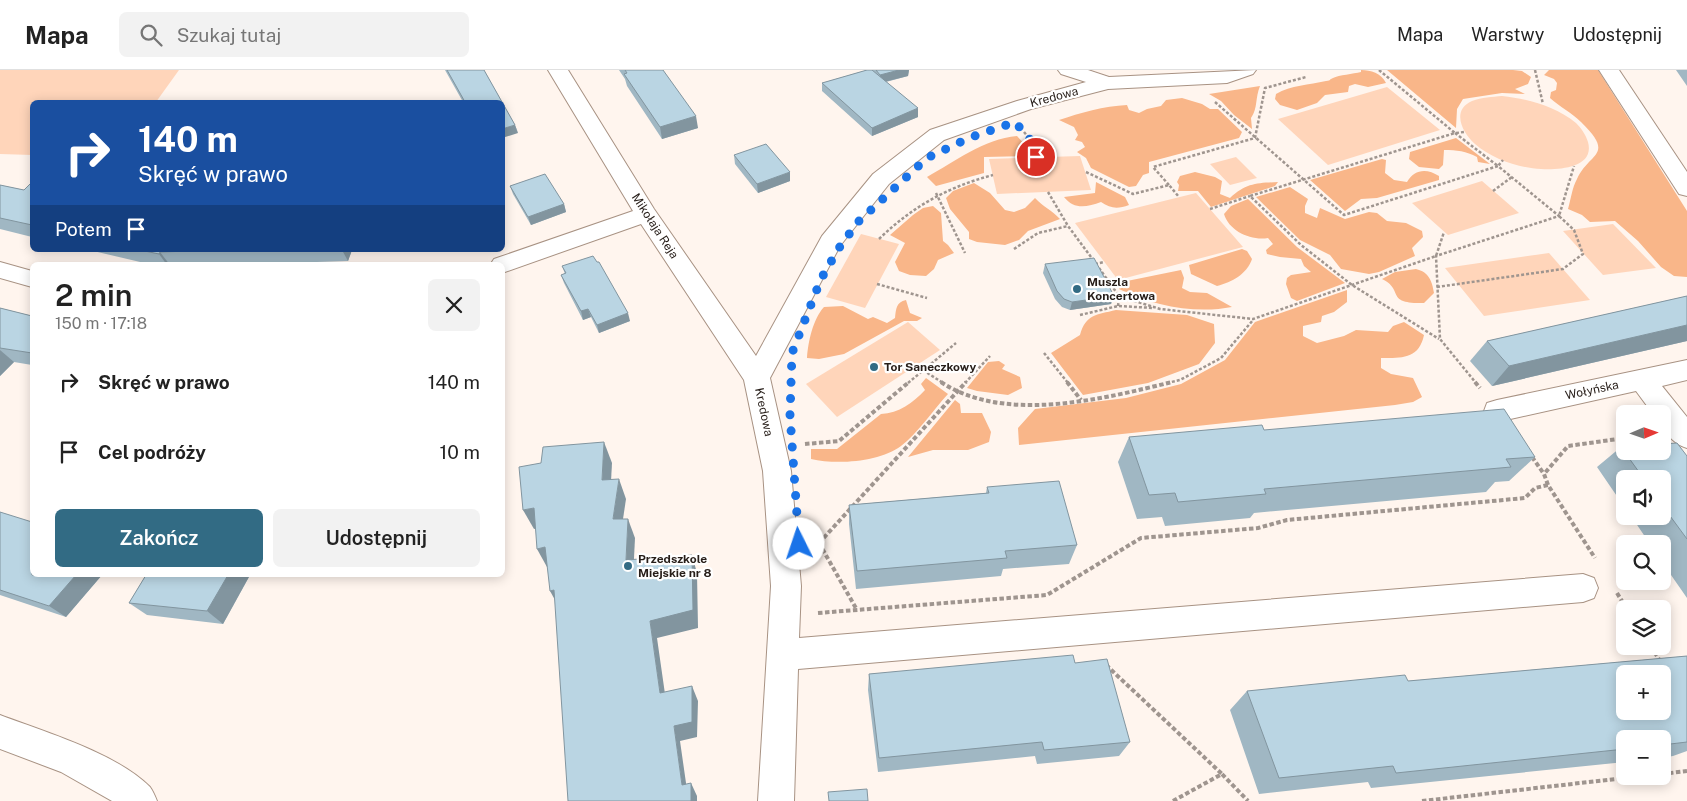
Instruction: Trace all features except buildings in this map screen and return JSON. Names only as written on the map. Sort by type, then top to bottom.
[{"type":"street","name":"Mikołaja Reja","points":[[558,70],[646,214],[757,378]]},
{"type":"street","points":[[1068,70],[1107,82]]},
{"type":"street","name":"Kredowa","points":[[776,801],[786,586],[777,470],[757,378],[830,242],[881,179],[936,135],[1024,105],[1107,82],[1227,77],[1246,70]]},
{"type":"street","points":[[1609,70],[1687,189]]},
{"type":"street","points":[[505,264],[646,214]]},
{"type":"street","points":[[0,270],[30,278]]},
{"type":"street","name":"Wołyńska","points":[[1497,411],[1687,370]]},
{"type":"street","points":[[1642,380],[1687,437]]},
{"type":"street","points":[[783,655],[1583,588]]},
{"type":"street","points":[[0,732],[96,770],[139,801]]},
{"type":"path","points":[[1379,70],[1559,216],[1574,230],[1583,254],[1563,269],[1437,286]]},
{"type":"path","points":[[1535,70],[1542,104]]},
{"type":"path","points":[[1255,138],[1265,88],[1306,77]]},
{"type":"path","points":[[1213,101],[1344,215],[1498,166],[1503,160]]},
{"type":"path","points":[[1021,129],[1033,143],[1036,157]]},
{"type":"path","points":[[1210,209],[1303,179],[1455,133],[1464,132]]},
{"type":"path","points":[[1179,197],[1153,167],[1255,138]]},
{"type":"path","points":[[1559,216],[1574,166]]},
{"type":"path","points":[[1086,172],[1133,194],[1169,185]]},
{"type":"path","points":[[879,239],[914,207],[936,194],[966,182],[993,175]]},
{"type":"path","points":[[1493,191],[1512,177]]},
{"type":"path","points":[[1048,192],[1068,226],[1119,296],[1160,308]]},
{"type":"path","points":[[936,194],[964,253]]},
{"type":"path","points":[[1250,196],[1301,245],[1352,285],[1440,339],[1544,474],[1548,485],[1595,559]]},
{"type":"path","points":[[1080,315],[1118,306],[1160,308],[1253,320],[1436,256],[1559,216]]},
{"type":"path","points":[[1014,249],[1038,233],[1068,226]]},
{"type":"path","points":[[1440,339],[1436,256],[1444,232]]},
{"type":"path","points":[[1087,264],[1104,262]]},
{"type":"path","points":[[877,284],[927,298]]},
{"type":"path","points":[[1118,306],[1119,296]]},
{"type":"path","points":[[923,370],[956,392],[981,400],[1026,405],[1081,401],[1132,392],[1180,380],[1222,358],[1253,320]]},
{"type":"path","points":[[801,444],[839,441],[956,343]]},
{"type":"path","points":[[1044,353],[1081,401]]},
{"type":"path","points":[[812,543],[819,543],[990,356]]},
{"type":"path","points":[[1544,474],[1568,446],[1616,439]]},
{"type":"path","points":[[811,613],[1046,595],[1141,538],[1258,528],[1287,520],[1525,498],[1535,488],[1548,485]]},
{"type":"path","points":[[819,543],[857,610]]},
{"type":"path","points":[[1616,592],[1621,600]]},
{"type":"path","points":[[1656,655],[1661,663]]},
{"type":"path","points":[[1102,661],[1248,801]]},
{"type":"path","points":[[1671,773],[1687,771]]},
{"type":"path","points":[[1173,801],[1222,774]]},
{"type":"path","points":[[1422,801],[1616,779]]},
{"type":"shaded area","points":[[0,70],[179,70],[157,100],[30,100],[30,155],[0,154]]},
{"type":"shaded area","points":[[1361,70],[1375,73],[1386,83],[1368,87],[1355,84],[1349,86],[1348,92],[1325,95],[1317,103],[1297,110],[1280,105],[1275,99],[1276,94],[1288,89],[1361,72]]},
{"type":"shaded area","points":[[1387,70],[1513,70],[1522,71],[1531,77],[1528,84],[1515,89],[1525,94],[1502,93],[1463,99],[1457,109],[1456,128]]},
{"type":"shaded area","points":[[1549,70],[1598,70],[1687,211],[1687,277],[1674,276],[1661,267],[1638,241],[1615,221],[1590,222],[1582,215],[1568,209],[1577,179],[1582,170],[1597,153],[1598,148],[1597,141],[1581,122],[1550,98],[1551,92],[1556,90],[1557,83],[1554,79],[1544,75]]},
{"type":"shaded area","points":[[1260,86],[1255,110],[1251,118],[1252,129],[1234,115],[1221,101],[1209,94]]},
{"type":"shaded area","points":[[1387,87],[1440,130],[1328,165],[1278,119]]},
{"type":"shaded area","points":[[1502,96],[1541,104],[1568,117],[1578,125],[1586,137],[1589,151],[1586,157],[1574,166],[1541,169],[1506,162],[1489,154],[1475,144],[1463,128],[1460,116],[1462,110],[1472,101]]},
{"type":"shaded area","points":[[1182,98],[1202,104],[1210,109],[1218,109],[1242,132],[1239,138],[1149,162],[1149,173],[1143,175],[1136,186],[1129,187],[1091,168],[1086,158],[1077,152],[1085,147],[1082,142],[1075,140],[1078,135],[1074,127],[1059,120],[1092,110],[1127,105],[1129,110],[1139,113],[1161,106],[1166,100]]},
{"type":"shaded area","points":[[1017,136],[1028,148],[1027,156],[984,157],[984,173],[936,186],[927,177],[981,146]]},
{"type":"shaded area","points":[[1456,138],[1490,164],[1478,162],[1477,157],[1469,153],[1453,150],[1444,150],[1443,165],[1439,169],[1419,167],[1409,159],[1410,152]]},
{"type":"shaded area","points":[[1080,156],[1091,190],[997,194],[989,159]]},
{"type":"shaded area","points":[[1236,157],[1257,178],[1230,185],[1210,164]]},
{"type":"shaded area","points":[[1382,159],[1386,160],[1385,173],[1394,180],[1407,182],[1413,174],[1425,171],[1439,176],[1439,180],[1377,198],[1361,199],[1345,211],[1310,180]]},
{"type":"shaded area","points":[[1195,172],[1215,177],[1222,181],[1220,194],[1230,198],[1241,189],[1252,185],[1278,182],[1275,186],[1211,207],[1198,191],[1178,191],[1179,185],[1177,182],[1180,176]]},
{"type":"shaded area","points":[[1482,181],[1519,213],[1448,235],[1412,203]]},
{"type":"shaded area","points":[[1096,182],[1125,197],[1129,205],[1115,208],[1101,202],[1076,206],[1064,197],[1095,193]]},
{"type":"shaded area","points":[[974,183],[990,193],[1005,210],[1014,212],[1025,208],[1035,198],[1060,219],[1028,231],[1019,240],[1005,245],[977,242],[969,239],[969,232],[950,209],[946,198],[953,191]]},
{"type":"shaded area","points":[[1290,187],[1308,199],[1305,213],[1317,218],[1320,208],[1345,219],[1369,212],[1377,213],[1387,221],[1406,223],[1422,231],[1423,237],[1412,248],[1415,256],[1379,272],[1369,274],[1341,269],[1330,255],[1300,240],[1256,197]]},
{"type":"shaded area","points":[[1196,193],[1243,247],[1118,280],[1075,223]]},
{"type":"shaded area","points":[[1248,199],[1297,247],[1345,283],[1297,301],[1291,298],[1286,284],[1287,278],[1291,275],[1311,272],[1304,266],[1301,259],[1267,254],[1266,250],[1273,244],[1268,238],[1261,239],[1242,234],[1231,225],[1224,214],[1231,206]]},
{"type":"shaded area","points":[[933,206],[941,213],[943,241],[954,253],[938,260],[934,269],[926,276],[910,275],[899,271],[895,262],[905,243],[890,235],[923,208]]},
{"type":"shaded area","points":[[1613,224],[1656,268],[1603,275],[1563,231]]},
{"type":"shaded area","points":[[861,234],[899,244],[865,308],[826,297]]},
{"type":"shaded area","points":[[1242,249],[1247,251],[1252,259],[1247,269],[1233,280],[1217,286],[1191,274],[1189,265]]},
{"type":"shaded area","points":[[1549,253],[1590,300],[1484,316],[1445,268]]},
{"type":"shaded area","points":[[1416,269],[1427,275],[1431,281],[1434,293],[1424,303],[1412,303],[1399,299],[1389,283],[1382,279],[1395,272]]},
{"type":"shaded area","points":[[1181,270],[1184,278],[1182,288],[1190,292],[1207,293],[1232,307],[1204,310],[1174,307],[1146,300],[1119,289],[1122,282]]},
{"type":"shaded area","points":[[1347,290],[1347,302],[1334,312],[1322,316],[1321,322],[1303,326],[1303,336],[1317,343],[1344,336],[1356,330],[1388,332],[1393,326],[1404,322],[1424,335],[1422,343],[1414,353],[1408,356],[1381,358],[1381,368],[1391,374],[1413,378],[1422,397],[1413,402],[1395,405],[1019,445],[1018,428],[1035,409],[1126,398],[1181,384],[1225,360],[1255,322]]},
{"type":"shaded area","points":[[906,300],[910,313],[922,318],[917,321],[904,321],[844,354],[819,359],[807,358],[812,331],[824,307],[843,306],[868,319],[873,317],[887,323],[895,318],[898,304]]},
{"type":"shaded area","points":[[1116,310],[1187,315],[1214,324],[1215,343],[1199,364],[1148,383],[1083,395],[1051,353],[1080,335],[1085,323],[1093,316]]},
{"type":"shaded area","name":"Tor Saneczkowy","points":[[908,322],[940,350],[837,417],[806,384]]},
{"type":"shaded area","points":[[999,361],[1005,365],[1002,369],[1020,377],[1022,388],[1008,395],[967,388],[988,362]]},
{"type":"shaded area","points":[[926,378],[948,394],[901,446],[882,456],[858,461],[833,462],[811,459],[811,449],[837,449],[881,414],[894,412],[911,403],[925,390],[921,384]]},
{"type":"shaded area","points":[[955,400],[960,404],[961,413],[982,413],[991,432],[989,442],[968,450],[933,450],[908,457]]},
{"type":"place","name":"Muszla Koncertowa","points":[[1077,289]]},
{"type":"place","name":"Tor Saneczkowy","points":[[874,367]]},
{"type":"place","name":"Przedszkole Miejskie nr 8","points":[[628,566]]},
{"type":"route","points":[[799,544],[790,415],[792,353],[804,317],[821,279],[839,248],[858,222],[927,158],[969,138],[1015,122],[1033,143],[1036,157]]}]
